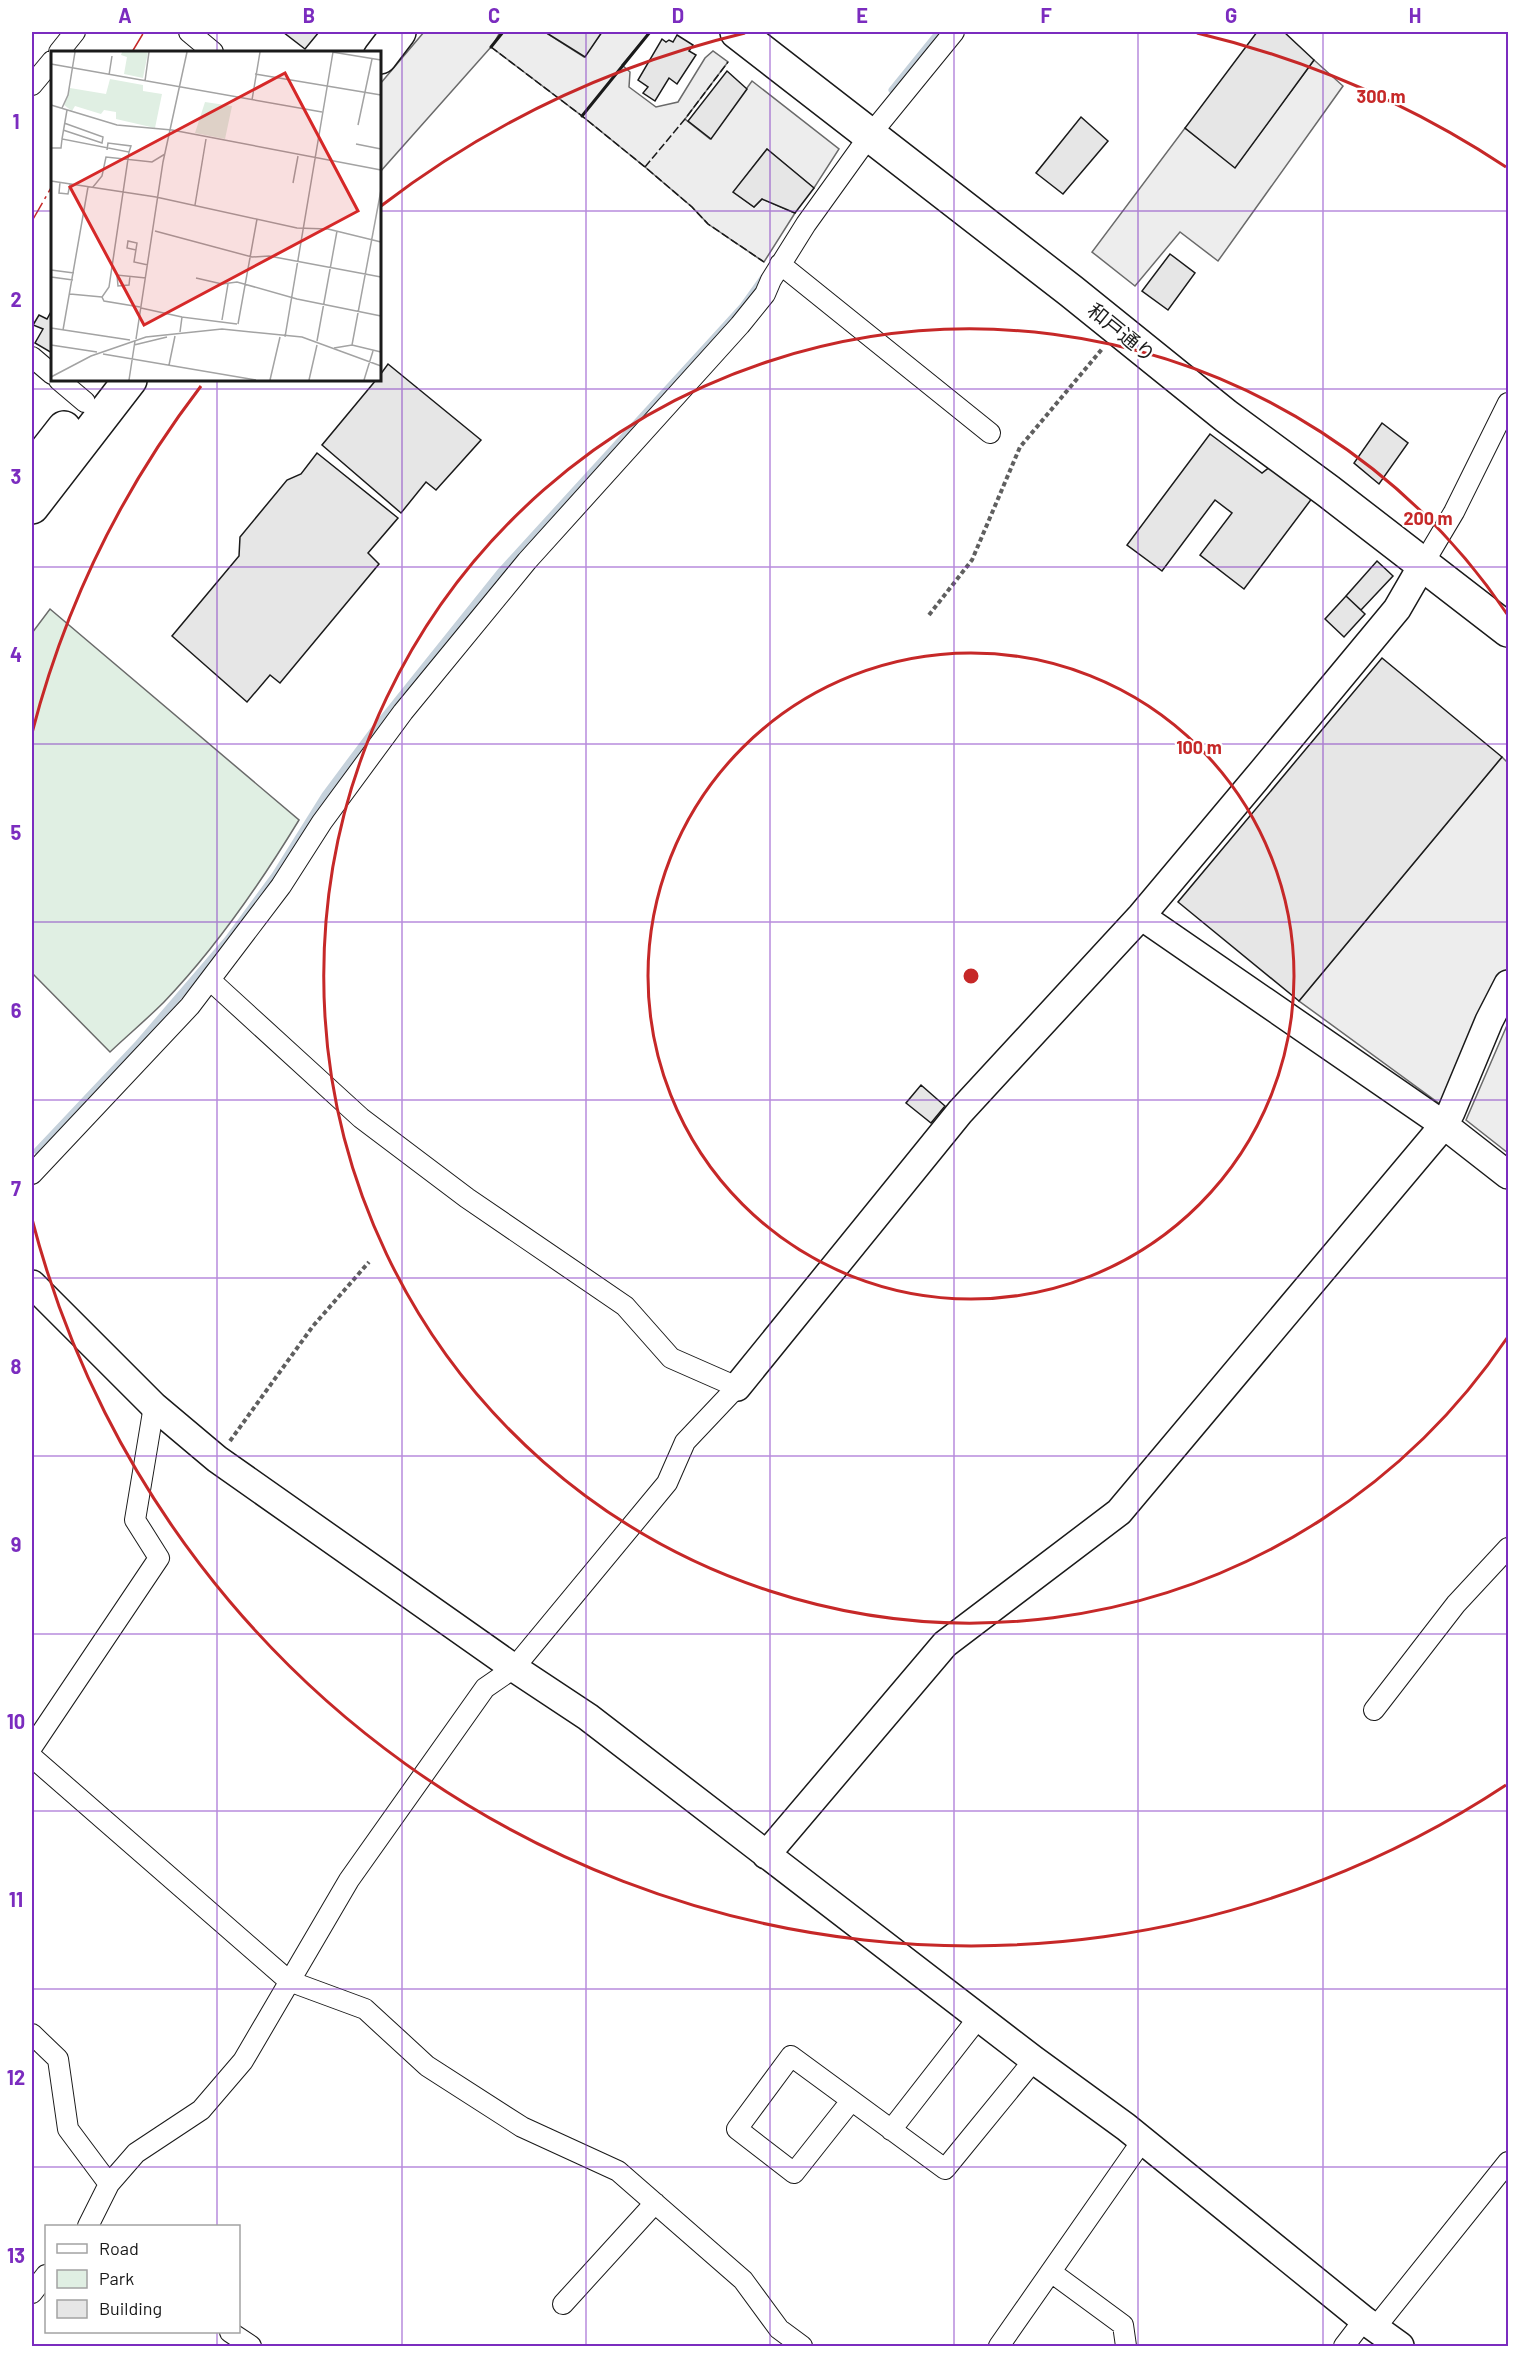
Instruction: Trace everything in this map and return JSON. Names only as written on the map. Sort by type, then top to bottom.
[{"type":"highway","points":[[358,51],[373,32]]},
{"type":"highway","points":[[381,56],[399,32]]},
{"type":"highway","name":"和戸通り","points":[[736,32],[1118,327],[1226,416],[1509,630]]},
{"type":"highway","points":[[32,507],[129,381]]},
{"type":"highway","points":[[32,469],[94,391]]},
{"type":"street","points":[[60,51],[75,32]]},
{"type":"street","points":[[189,32],[212,51]]},
{"type":"street","points":[[32,1174],[211,981],[281,886],[322,822],[384,736],[527,561],[740,326],[765,294],[780,264],[806,224],[870,135],[954,32]]},
{"type":"street","points":[[32,85],[51,62]]},
{"type":"street","points":[[780,264],[990,433]]},
{"type":"street","points":[[32,357],[51,373]]},
{"type":"street","points":[[62,381],[94,391]]},
{"type":"street","points":[[91,2225],[109,2184],[136,2153],[201,2110],[243,2061],[349,1881],[485,1688],[514,1668],[667,1484],[685,1442],[737,1387],[960,1113],[1142,916],[1397,609],[1454,512],[1509,403]]},
{"type":"street","points":[[1142,916],[1444,1125],[1509,1174]]},
{"type":"street","points":[[211,981],[361,1118],[467,1198],[625,1306],[671,1358],[737,1387]]},
{"type":"street","points":[[766,1855],[945,1644],[1119,1512],[1444,1125],[1489,1021],[1509,984]]},
{"type":"street","points":[[32,1284],[154,1406],[217,1459],[514,1668],[588,1717],[1142,2141],[1400,2346]]},
{"type":"street","points":[[32,1747],[159,1558],[135,1520],[154,1406]]},
{"type":"street","points":[[1374,1710],[1456,1604],[1509,1548]]},
{"type":"street","points":[[32,1757],[289,1981],[364,2009],[427,2066],[522,2127],[618,2171],[743,2280],[779,2329],[802,2346]]},
{"type":"street","points":[[891,2130],[979,2017]]},
{"type":"street","points":[[32,2034],[58,2059],[68,2129],[109,2184]]},
{"type":"street","points":[[851,2101],[794,2173],[738,2129],[791,2056],[945,2169],[1034,2060]]},
{"type":"street","points":[[999,2346],[1142,2141]]},
{"type":"street","points":[[1344,2346],[1370,2324],[1509,2162]]},
{"type":"street","points":[[563,2304],[654,2203]]},
{"type":"street","points":[[1051,2272],[1123,2325],[1126,2346]]},
{"type":"street","points":[[32,2293],[45,2276]]},
{"type":"street","points":[[233,2333],[250,2346]]},
{"type":"path","points":[[929,615],[972,560],[1020,447],[1099,354],[1118,327]]},
{"type":"path","points":[[217,1459],[313,1326],[369,1262]]},
{"type":"green space","points":[[50,609],[299,820],[269,868],[202,960],[164,1002],[110,1052],[32,973],[32,633]]},
{"type":"shaded area","points":[[424,32],[500,32],[494,43],[503,32],[545,32],[584,57],[602,32],[650,32],[622,65],[630,72],[629,87],[656,107],[678,102],[705,58],[713,51],[728,62],[685,119],[710,139],[752,81],[839,149],[814,188],[767,149],[734,192],[754,207],[762,199],[795,213],[764,262],[708,224],[692,207],[645,167],[491,47],[381,171],[381,83]]},
{"type":"shaded area","points":[[1314,60],[1343,86],[1218,261],[1180,232],[1135,286],[1092,252],[1185,128],[1235,167]]},
{"type":"shaded area","points":[[1502,757],[1508,763],[1508,984],[1451,1112],[1299,1001]]},
{"type":"shaded area","points":[[1508,1023],[1508,1153],[1466,1120]]},
{"type":"building","points":[[283,32],[319,32],[305,49]]},
{"type":"building","points":[[545,32],[602,32],[585,57]]},
{"type":"building","points":[[1257,32],[1284,32],[1314,60],[1235,168],[1185,128]]},
{"type":"building","points":[[677,35],[693,45],[689,51],[696,55],[677,84],[669,78],[655,101],[643,93],[648,87],[638,80],[662,39],[666,42],[669,40],[673,42]]},
{"type":"building","points":[[727,71],[747,89],[711,139],[688,121]]},
{"type":"building","points":[[1081,117],[1108,141],[1063,194],[1036,173]]},
{"type":"building","points":[[767,149],[814,188],[795,213],[762,199],[754,207],[733,192]]},
{"type":"building","points":[[1170,254],[1195,273],[1168,310],[1142,291]]},
{"type":"building","points":[[51,312],[51,352],[35,343],[43,329],[33,325],[39,315],[47,319]]},
{"type":"building","points":[[388,364],[481,440],[436,490],[426,482],[401,513],[322,445],[375,381],[381,381],[381,374]]},
{"type":"building","points":[[1382,423],[1408,443],[1379,484],[1354,463]]},
{"type":"building","points":[[1210,434],[1262,473],[1275,463],[1316,493],[1244,589],[1200,555],[1232,513],[1215,500],[1162,571],[1127,545]]},
{"type":"building","points":[[317,453],[398,518],[368,553],[379,564],[280,683],[270,675],[247,702],[172,636],[239,556],[240,537],[287,480],[301,474]]},
{"type":"building","points":[[1377,561],[1393,576],[1361,610],[1346,596]]},
{"type":"building","points":[[1346,596],[1365,614],[1344,637],[1325,619]]},
{"type":"building","points":[[1382,658],[1502,757],[1299,1001],[1178,902]]},
{"type":"building","points":[[921,1085],[945,1106],[931,1123],[906,1103]]},
{"type":"waterway","points":[[892,90],[939,32]]},
{"type":"waterway","points":[[37,1151],[137,1045],[228,939],[275,875],[325,795],[372,732],[501,571],[743,306],[763,278]]},
{"type":"fence","points":[[491,47],[645,167],[692,207],[708,224],[764,262]]},
{"type":"fence","points":[[645,167],[728,62]]},
{"type":"wall","points":[[491,47],[503,32]]},
{"type":"wall","points":[[582,116],[650,32]]},
{"type":"power","points":[[133,51],[144,32]]},
{"type":"power","points":[[32,221],[51,188]]}]
